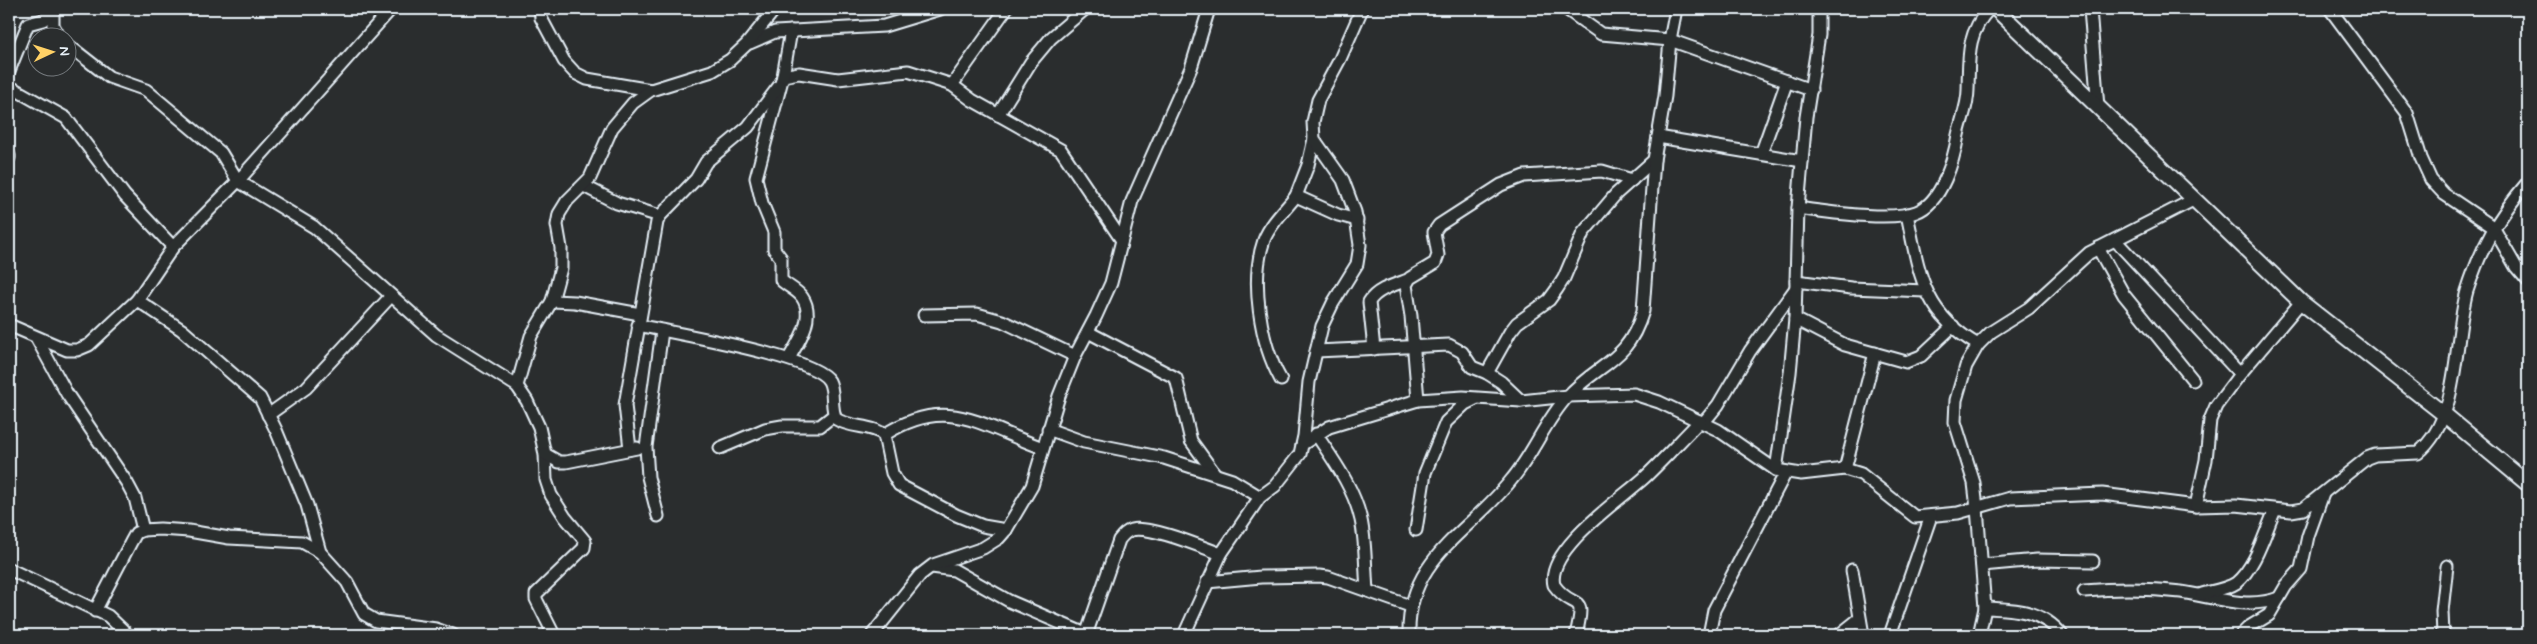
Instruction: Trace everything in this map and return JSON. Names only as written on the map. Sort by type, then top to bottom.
[{"type":"main road","points":[[1996,9],[2301,302],[2445,415],[2528,484]]},
{"type":"street","points":[[9,325],[37,339],[67,350],[77,350],[89,345],[138,300],[173,247],[238,181],[391,9]]},
{"type":"street","points":[[540,9],[546,28],[564,61],[575,73],[587,79],[651,90]]},
{"type":"street","points":[[517,386],[531,336],[552,301],[561,268],[561,248],[557,226],[559,214],[567,201],[584,186],[598,162],[612,128],[633,104],[651,90],[712,71],[730,60],[747,44],[775,9]]},
{"type":"street","points":[[747,44],[775,32],[884,26],[940,9]]},
{"type":"street","points":[[952,85],[1006,9]]},
{"type":"street","points":[[998,115],[1031,62],[1051,38],[1084,9]]},
{"type":"street","points":[[872,635],[912,582],[930,567],[983,548],[994,542],[1006,530],[1032,486],[1048,428],[1075,356],[1111,283],[1121,239],[1140,179],[1191,68],[1209,9]]},
{"type":"street","points":[[1281,380],[1270,359],[1260,312],[1258,287],[1264,239],[1296,196],[1308,165],[1314,139],[1313,122],[1315,109],[1362,9]]},
{"type":"street","points":[[1566,9],[1601,34],[1670,40],[1810,90]]},
{"type":"street","points":[[1409,635],[1410,606],[1424,572],[1433,559],[1503,491],[1568,396],[1621,353],[1638,330],[1643,311],[1654,160],[1665,96],[1670,40],[1676,9]]},
{"type":"street","points":[[1712,634],[1714,610],[1781,471],[1795,319],[1798,208],[1810,90],[1819,36],[1820,9]]},
{"type":"street","points":[[1798,208],[1856,215],[1907,214],[1923,208],[1948,176],[1968,96],[1969,42],[1989,9]]},
{"type":"street","points":[[2090,9],[2098,107]]},
{"type":"street","points":[[2330,9],[2407,113],[2420,158],[2431,180],[2444,194],[2493,227],[2516,267],[2528,281]]},
{"type":"street","points":[[54,10],[52,25],[54,28]]},
{"type":"street","points":[[9,71],[28,24],[43,20],[54,10]]},
{"type":"street","points":[[789,358],[805,329],[807,312],[801,296],[781,280],[781,258],[774,249],[774,232],[762,203],[756,178],[781,81],[791,31]]},
{"type":"street","points":[[78,53],[109,77],[146,90],[221,153],[238,181],[314,227],[436,335],[517,386],[534,413],[545,454],[546,480],[551,495],[565,518],[584,538],[586,544],[536,594],[536,599],[554,635]]},
{"type":"street","points":[[630,449],[625,405],[639,320],[660,216],[696,179],[706,162],[748,127],[781,81],[792,73],[838,79],[908,71],[952,85],[998,115],[1064,153],[1076,175],[1107,216],[1121,239]]},
{"type":"street","points":[[1761,154],[1787,82]]},
{"type":"street","points":[[9,86],[66,118],[125,196],[173,247]]},
{"type":"street","points":[[1658,137],[1802,161]]},
{"type":"street","points":[[1184,635],[1221,554],[1260,497],[1275,486],[1289,470],[1303,444],[1307,394],[1322,326],[1333,303],[1357,264],[1360,245],[1357,220],[1343,180],[1314,139]]},
{"type":"street","points":[[1487,373],[1514,327],[1549,300],[1557,289],[1564,278],[1583,233],[1616,194],[1654,160]]},
{"type":"street","points":[[1374,349],[1369,302],[1373,296],[1384,289],[1408,280],[1435,263],[1438,255],[1434,232],[1439,225],[1511,180],[1524,176],[1602,170],[1632,180]]},
{"type":"street","points":[[1303,444],[1329,427],[1418,400],[1444,397],[1521,401],[1568,396],[1634,394],[1659,402],[1702,422],[1781,471],[1802,474],[1845,469],[1869,479],[1915,517],[1977,508],[2010,498],[2102,494],[2196,506],[2236,506],[2275,510],[2303,509],[2367,458],[2375,455],[2418,453],[2434,436],[2445,415],[2464,306],[2475,268],[2493,227],[2528,182]]},
{"type":"street","points":[[584,186],[617,203],[660,216]]},
{"type":"street","points":[[1296,196],[1338,215],[1357,220]]},
{"type":"street","points":[[1979,635],[1985,608],[1982,565],[1974,483],[1955,422],[1960,381],[1978,346],[1991,332],[2029,308],[2069,268],[2098,248],[2195,199]]},
{"type":"street","points":[[1907,214],[1925,291],[1933,304],[1952,326],[1978,346]]},
{"type":"street","points":[[2115,240],[2240,374]]},
{"type":"street","points":[[2098,248],[2124,295],[2193,380]]},
{"type":"street","points":[[1408,280],[1406,285],[1414,347],[1418,400]]},
{"type":"street","points":[[1796,285],[1925,291]]},
{"type":"street","points":[[1576,635],[1582,610],[1579,605],[1554,585],[1553,573],[1559,560],[1591,522],[1644,478],[1718,405],[1770,322],[1796,285]]},
{"type":"street","points":[[268,415],[306,388],[391,296]]},
{"type":"street","points":[[138,300],[182,330],[260,398],[276,430],[307,505],[320,552]]},
{"type":"street","points":[[552,301],[575,302],[639,320],[662,331],[789,358],[825,376],[829,381],[836,419],[848,425],[875,430],[884,435],[892,473],[900,485],[956,515],[984,526],[1006,530]]},
{"type":"street","points":[[2196,506],[2206,460],[2210,420],[2216,406],[2240,374],[2301,302]]},
{"type":"street","points":[[924,315],[976,314],[1002,321],[1075,356]]},
{"type":"street","points":[[1795,319],[1845,345],[1875,352],[1900,362],[1911,362],[1921,356],[1952,326]]},
{"type":"street","points":[[658,516],[648,477],[646,447],[662,331]]},
{"type":"street","points":[[1088,332],[1176,378],[1192,441],[1215,474]]},
{"type":"street","points":[[37,339],[67,394],[127,483],[135,498],[143,530]]},
{"type":"street","points":[[1316,351],[1442,344],[1457,347],[1466,356],[1472,367],[1487,373],[1501,382],[1521,401]]},
{"type":"street","points":[[1845,469],[1875,352]]},
{"type":"street","points":[[1416,530],[1425,473],[1446,422],[1459,409],[1475,399]]},
{"type":"street","points":[[720,448],[765,429],[782,426],[820,426],[834,415]]},
{"type":"street","points":[[884,435],[916,418],[963,416],[1043,448]]},
{"type":"street","points":[[1048,428],[1084,442],[1164,458],[1240,482],[1260,497]]},
{"type":"street","points":[[1316,434],[1342,476],[1357,507],[1361,521],[1367,590]]},
{"type":"street","points":[[545,454],[559,462],[566,462],[646,447]]},
{"type":"street","points":[[2241,635],[2269,615],[2303,564],[2308,536],[2324,493]]},
{"type":"street","points":[[2196,595],[2226,587],[2241,578],[2262,542],[2275,510]]},
{"type":"street","points":[[1890,635],[1931,516]]},
{"type":"street","points":[[95,611],[136,534],[143,530],[189,531],[229,538],[302,542],[320,552],[343,576],[364,614],[369,618],[436,629],[453,635]]},
{"type":"street","points":[[930,567],[954,570],[1009,601],[1087,635],[1119,540],[1124,533],[1133,530],[1153,532],[1221,554]]},
{"type":"street","points":[[1982,565],[2037,560],[2093,562]]},
{"type":"street","points":[[2443,635],[2442,611],[2447,566]]},
{"type":"street","points":[[9,569],[108,616],[128,635]]},
{"type":"street","points":[[1852,570],[1863,635]]},
{"type":"street","points":[[1207,582],[1261,577],[1319,576],[1367,590],[1410,606]]},
{"type":"street","points":[[2084,591],[2136,588],[2248,603],[2262,603],[2280,598]]},
{"type":"street","points":[[1985,608],[2028,611],[2039,616],[2062,635]]},
{"type":"street","points":[[1839,635],[1859,619]]}]
